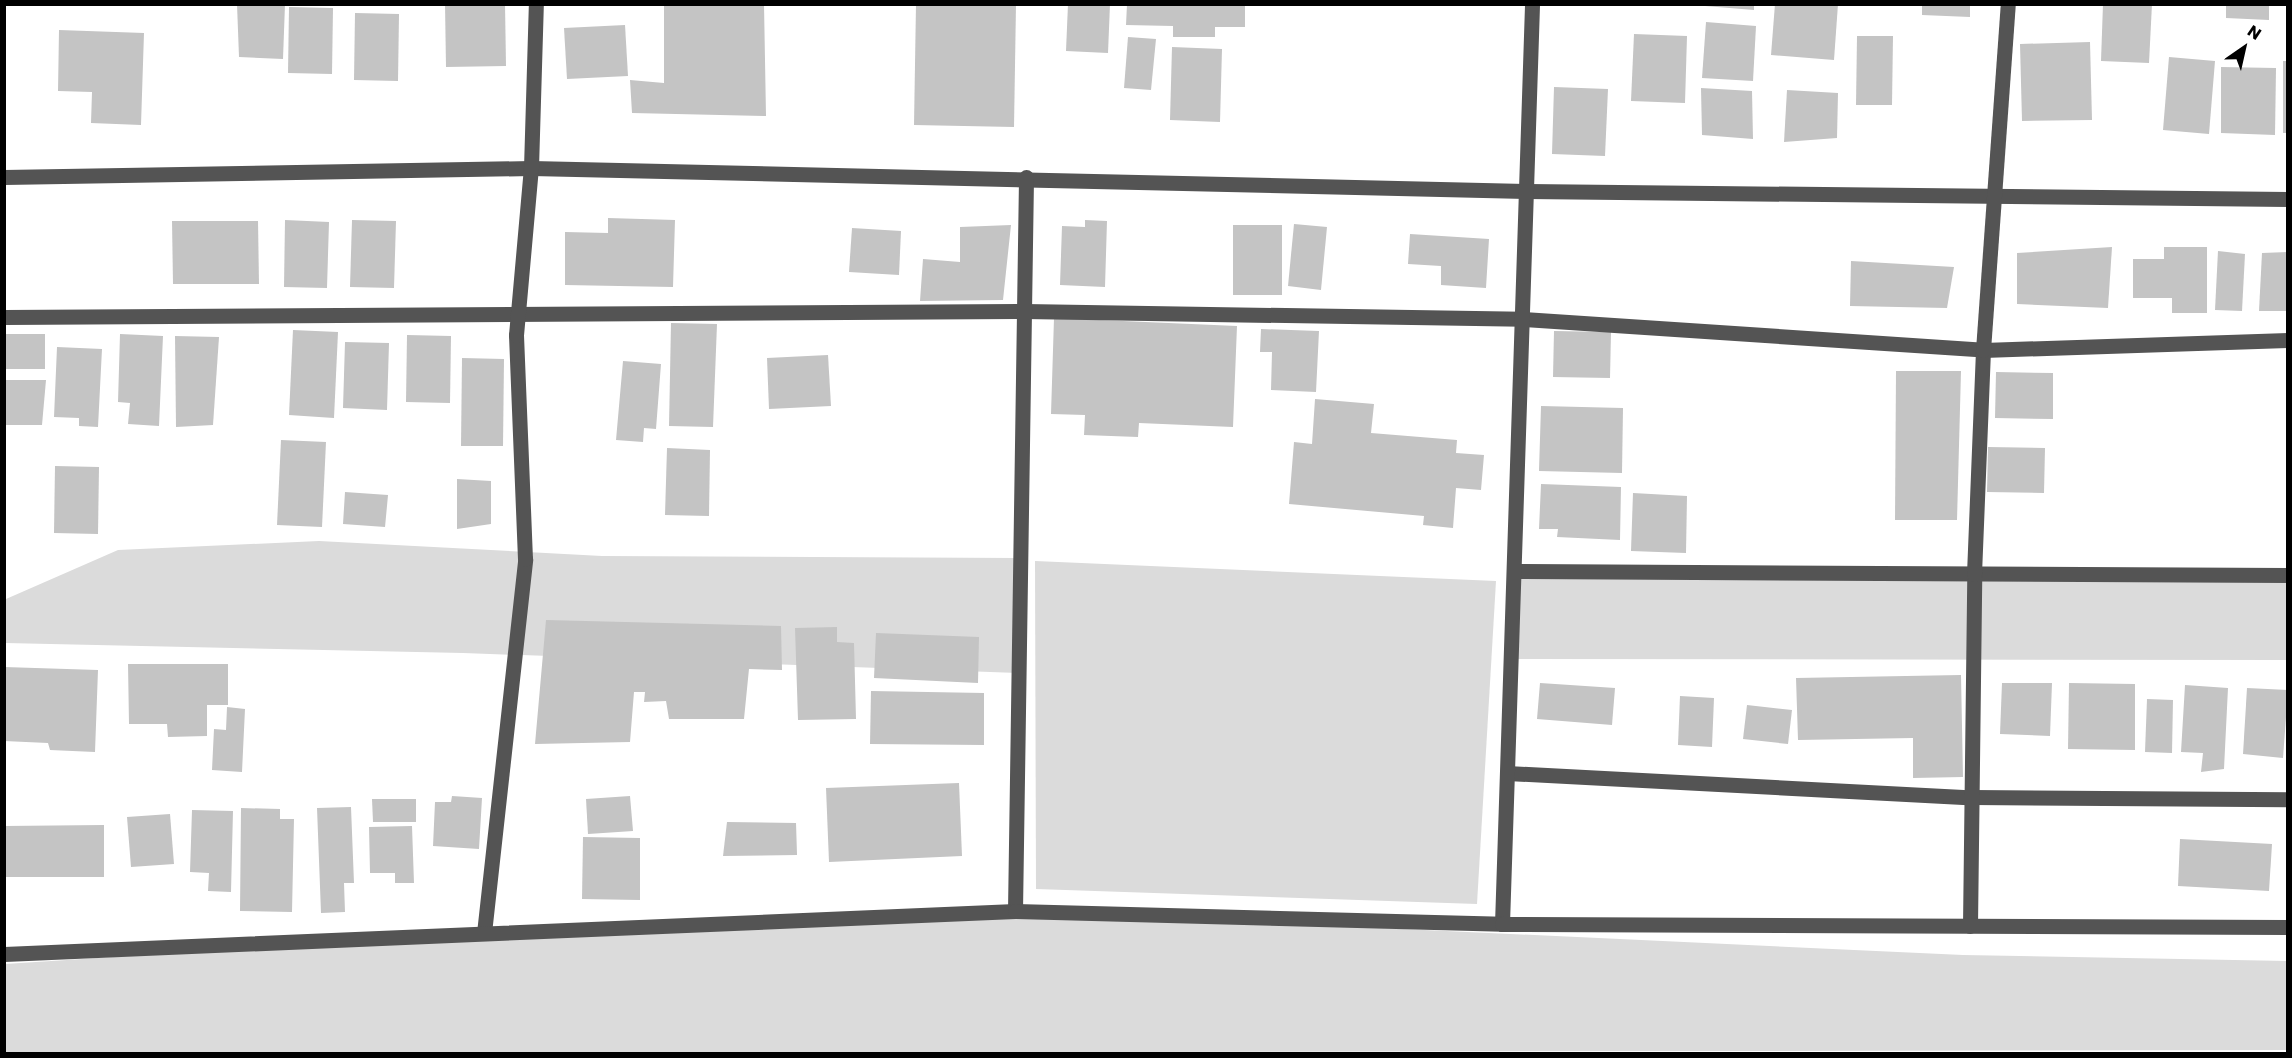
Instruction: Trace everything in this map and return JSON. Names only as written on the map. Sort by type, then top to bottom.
[{"type":"street","points":[[484,933],[525,559],[516,335],[521,314],[531,168],[536,4]]},
{"type":"street","points":[[1502,924],[1533,4]]},
{"type":"street","points":[[1970,926],[1974,574],[1983,350],[2008,4]]},
{"type":"street","points":[[4,177],[531,168],[1026,177],[1527,191],[2288,199]]},
{"type":"street","points":[[1015,911],[1026,177]]},
{"type":"street","points":[[4,317],[1024,311],[1522,320],[1983,350],[2288,340]]},
{"type":"street","points":[[1514,570],[2288,575]]},
{"type":"street","points":[[1507,773],[1972,797],[2288,799]]},
{"type":"street","points":[[4,954],[1015,911],[1502,924],[2288,927]]},
{"type":"shaded area","points":[[319,541],[602,556],[1020,558],[1019,673],[463,653],[5,643],[6,599],[118,550]]},
{"type":"shaded area","points":[[1035,561],[1496,581],[1477,904],[1036,889]]},
{"type":"shaded area","points":[[1514,571],[2287,575],[2287,660],[1511,659]]},
{"type":"shaded area","points":[[1015,911],[1963,955],[2288,961],[2287,1050],[5,1054],[5,964],[484,933]]},
{"type":"building","points":[[237,4],[285,4],[283,59],[239,57]]},
{"type":"building","points":[[445,4],[505,4],[506,66],[446,67]]},
{"type":"building","points":[[664,4],[764,4],[766,116],[632,113],[630,80],[664,83]]},
{"type":"building","points":[[916,4],[1016,4],[1014,127],[914,125]]},
{"type":"building","points":[[1068,4],[1110,4],[1108,53],[1066,51]]},
{"type":"building","points":[[1127,4],[1245,4],[1245,27],[1215,27],[1215,37],[1173,37],[1173,26],[1126,25]]},
{"type":"building","points":[[1705,4],[1754,4],[1754,10],[1705,6]]},
{"type":"building","points":[[1775,4],[1838,4],[1834,60],[1771,55]]},
{"type":"building","points":[[1922,4],[1970,4],[1970,17],[1922,15]]},
{"type":"building","points":[[2103,4],[2152,4],[2149,63],[2101,61]]},
{"type":"building","points":[[2226,4],[2269,4],[2269,20],[2226,18]]},
{"type":"building","points":[[289,7],[333,8],[332,74],[288,73]]},
{"type":"building","points":[[355,13],[399,14],[398,81],[354,80]]},
{"type":"building","points":[[1706,22],[1756,26],[1753,81],[1702,78]]},
{"type":"building","points":[[625,25],[628,76],[567,79],[564,28]]},
{"type":"building","points":[[59,30],[144,33],[141,125],[91,123],[92,92],[58,91]]},
{"type":"building","points":[[1634,34],[1687,36],[1685,103],[1631,101]]},
{"type":"building","points":[[1857,36],[1893,36],[1892,105],[1856,105]]},
{"type":"building","points":[[1128,37],[1156,39],[1151,90],[1124,88]]},
{"type":"building","points":[[2090,42],[2092,120],[2022,121],[2020,44]]},
{"type":"building","points":[[1172,47],[1222,49],[1220,122],[1170,120]]},
{"type":"building","points":[[2169,57],[2215,61],[2209,134],[2163,130]]},
{"type":"building","points":[[2283,61],[2288,61],[2288,133],[2283,133]]},
{"type":"building","points":[[2221,67],[2276,68],[2275,135],[2221,133]]},
{"type":"building","points":[[1554,87],[1608,89],[1605,156],[1552,154]]},
{"type":"building","points":[[1701,88],[1752,91],[1753,139],[1702,135]]},
{"type":"building","points":[[1787,90],[1838,93],[1837,138],[1784,142]]},
{"type":"building","points":[[608,218],[675,220],[673,287],[565,285],[565,232],[608,233]]},
{"type":"building","points":[[285,220],[329,222],[327,288],[284,287]]},
{"type":"building","points":[[352,220],[396,221],[394,288],[350,287]]},
{"type":"building","points":[[1085,220],[1107,221],[1105,287],[1060,285],[1062,226],[1085,227]]},
{"type":"building","points":[[172,221],[258,221],[259,284],[173,284]]},
{"type":"building","points":[[1294,224],[1327,227],[1321,290],[1288,286]]},
{"type":"building","points":[[1011,225],[1003,300],[920,301],[923,259],[960,262],[960,227]]},
{"type":"building","points":[[1233,225],[1282,225],[1282,295],[1233,295]]},
{"type":"building","points":[[852,228],[901,231],[899,275],[849,272]]},
{"type":"building","points":[[1410,234],[1489,239],[1486,288],[1441,285],[1441,266],[1408,264]]},
{"type":"building","points":[[2112,247],[2108,308],[2017,304],[2017,253]]},
{"type":"building","points":[[2164,247],[2207,247],[2207,313],[2172,313],[2172,298],[2133,298],[2133,259],[2164,259]]},
{"type":"building","points":[[2218,251],[2245,254],[2242,311],[2215,310]]},
{"type":"building","points":[[2288,252],[2288,311],[2259,311],[2262,253]]},
{"type":"building","points":[[1851,261],[1954,267],[1947,308],[1850,306]]},
{"type":"building","points":[[1054,318],[1237,326],[1233,427],[1139,423],[1138,437],[1084,435],[1085,415],[1051,414]]},
{"type":"building","points":[[671,323],[717,324],[713,427],[669,426]]},
{"type":"building","points":[[1261,329],[1319,331],[1316,392],[1271,390],[1272,352],[1260,352]]},
{"type":"building","points":[[293,330],[338,332],[334,418],[289,415]]},
{"type":"building","points":[[1554,331],[1611,332],[1610,378],[1553,377]]},
{"type":"building","points":[[4,334],[45,334],[45,369],[4,369]]},
{"type":"building","points":[[120,334],[163,336],[159,426],[128,424],[130,403],[118,402]]},
{"type":"building","points":[[407,335],[451,336],[450,403],[406,402]]},
{"type":"building","points":[[175,336],[219,337],[213,425],[176,427]]},
{"type":"building","points":[[345,342],[389,343],[387,410],[343,408]]},
{"type":"building","points":[[57,347],[102,349],[98,427],[79,426],[79,418],[54,417]]},
{"type":"building","points":[[828,355],[831,406],[769,409],[767,358]]},
{"type":"building","points":[[462,358],[504,359],[503,446],[461,446]]},
{"type":"building","points":[[623,361],[661,364],[656,429],[644,428],[643,442],[616,440]]},
{"type":"building","points":[[1896,371],[1961,371],[1957,520],[1895,520]]},
{"type":"building","points":[[1996,372],[2053,373],[2053,419],[1995,418]]},
{"type":"building","points":[[4,380],[46,380],[42,425],[4,425]]},
{"type":"building","points":[[1315,399],[1374,404],[1371,433],[1457,440],[1456,453],[1484,455],[1481,490],[1456,488],[1453,528],[1423,525],[1424,516],[1289,504],[1294,442],[1312,444]]},
{"type":"building","points":[[1541,406],[1623,408],[1622,473],[1539,471]]},
{"type":"building","points":[[281,440],[326,442],[322,527],[277,525]]},
{"type":"building","points":[[1988,447],[2045,448],[2044,493],[1987,492]]},
{"type":"building","points":[[667,448],[710,450],[709,516],[665,515]]},
{"type":"building","points":[[55,466],[99,467],[98,534],[54,533]]},
{"type":"building","points":[[457,479],[491,481],[491,524],[457,529]]},
{"type":"building","points":[[1541,484],[1621,487],[1620,540],[1557,537],[1558,529],[1539,529]]},
{"type":"building","points":[[345,492],[388,495],[385,527],[343,524]]},
{"type":"building","points":[[1633,493],[1687,496],[1686,553],[1631,551]]},
{"type":"building","points":[[546,620],[781,626],[782,670],[749,669],[744,719],[669,719],[666,701],[644,702],[645,692],[634,692],[630,742],[535,744]]},
{"type":"building","points":[[837,627],[837,642],[854,643],[856,719],[798,720],[795,628]]},
{"type":"building","points":[[876,633],[979,637],[978,683],[874,678]]},
{"type":"building","points":[[128,664],[228,664],[228,705],[207,705],[207,736],[168,737],[167,724],[129,724]]},
{"type":"building","points":[[4,667],[98,670],[95,752],[50,750],[48,743],[4,741]]},
{"type":"building","points":[[1961,675],[1963,777],[1913,778],[1913,738],[1798,740],[1796,678]]},
{"type":"building","points":[[1540,683],[1615,688],[1612,725],[1537,719]]},
{"type":"building","points":[[2002,683],[2052,683],[2050,736],[2000,734]]},
{"type":"building","points":[[2069,683],[2135,684],[2135,750],[2068,749]]},
{"type":"building","points":[[2185,685],[2228,688],[2224,769],[2201,772],[2203,753],[2181,752]]},
{"type":"building","points":[[2247,688],[2288,690],[2283,758],[2243,754]]},
{"type":"building","points":[[871,691],[984,693],[984,745],[870,744]]},
{"type":"building","points":[[1680,696],[1714,698],[1712,747],[1678,745]]},
{"type":"building","points":[[2147,699],[2173,700],[2172,753],[2145,752]]},
{"type":"building","points":[[1747,705],[1792,710],[1788,744],[1743,739]]},
{"type":"building","points":[[227,707],[245,709],[242,772],[212,770],[214,729],[226,730]]},
{"type":"building","points":[[959,783],[962,856],[829,862],[826,788]]},
{"type":"building","points":[[452,796],[482,798],[479,849],[433,846],[435,802],[451,802]]},
{"type":"building","points":[[630,796],[633,831],[588,834],[586,799]]},
{"type":"building","points":[[372,799],[416,799],[416,822],[373,822]]},
{"type":"building","points":[[351,807],[354,883],[344,883],[345,912],[321,913],[317,808]]},
{"type":"building","points":[[241,808],[280,809],[280,819],[294,819],[292,912],[240,911]]},
{"type":"building","points":[[192,810],[233,811],[231,892],[208,891],[209,873],[190,872]]},
{"type":"building","points":[[170,814],[174,864],[131,867],[127,817]]},
{"type":"building","points":[[727,822],[796,823],[797,855],[723,856]]},
{"type":"building","points":[[104,825],[104,877],[4,877],[4,826]]},
{"type":"building","points":[[412,826],[414,883],[395,883],[395,873],[370,873],[369,827]]},
{"type":"building","points":[[583,837],[640,838],[640,900],[582,899]]},
{"type":"building","points":[[2180,839],[2272,844],[2269,891],[2178,886]]}]
